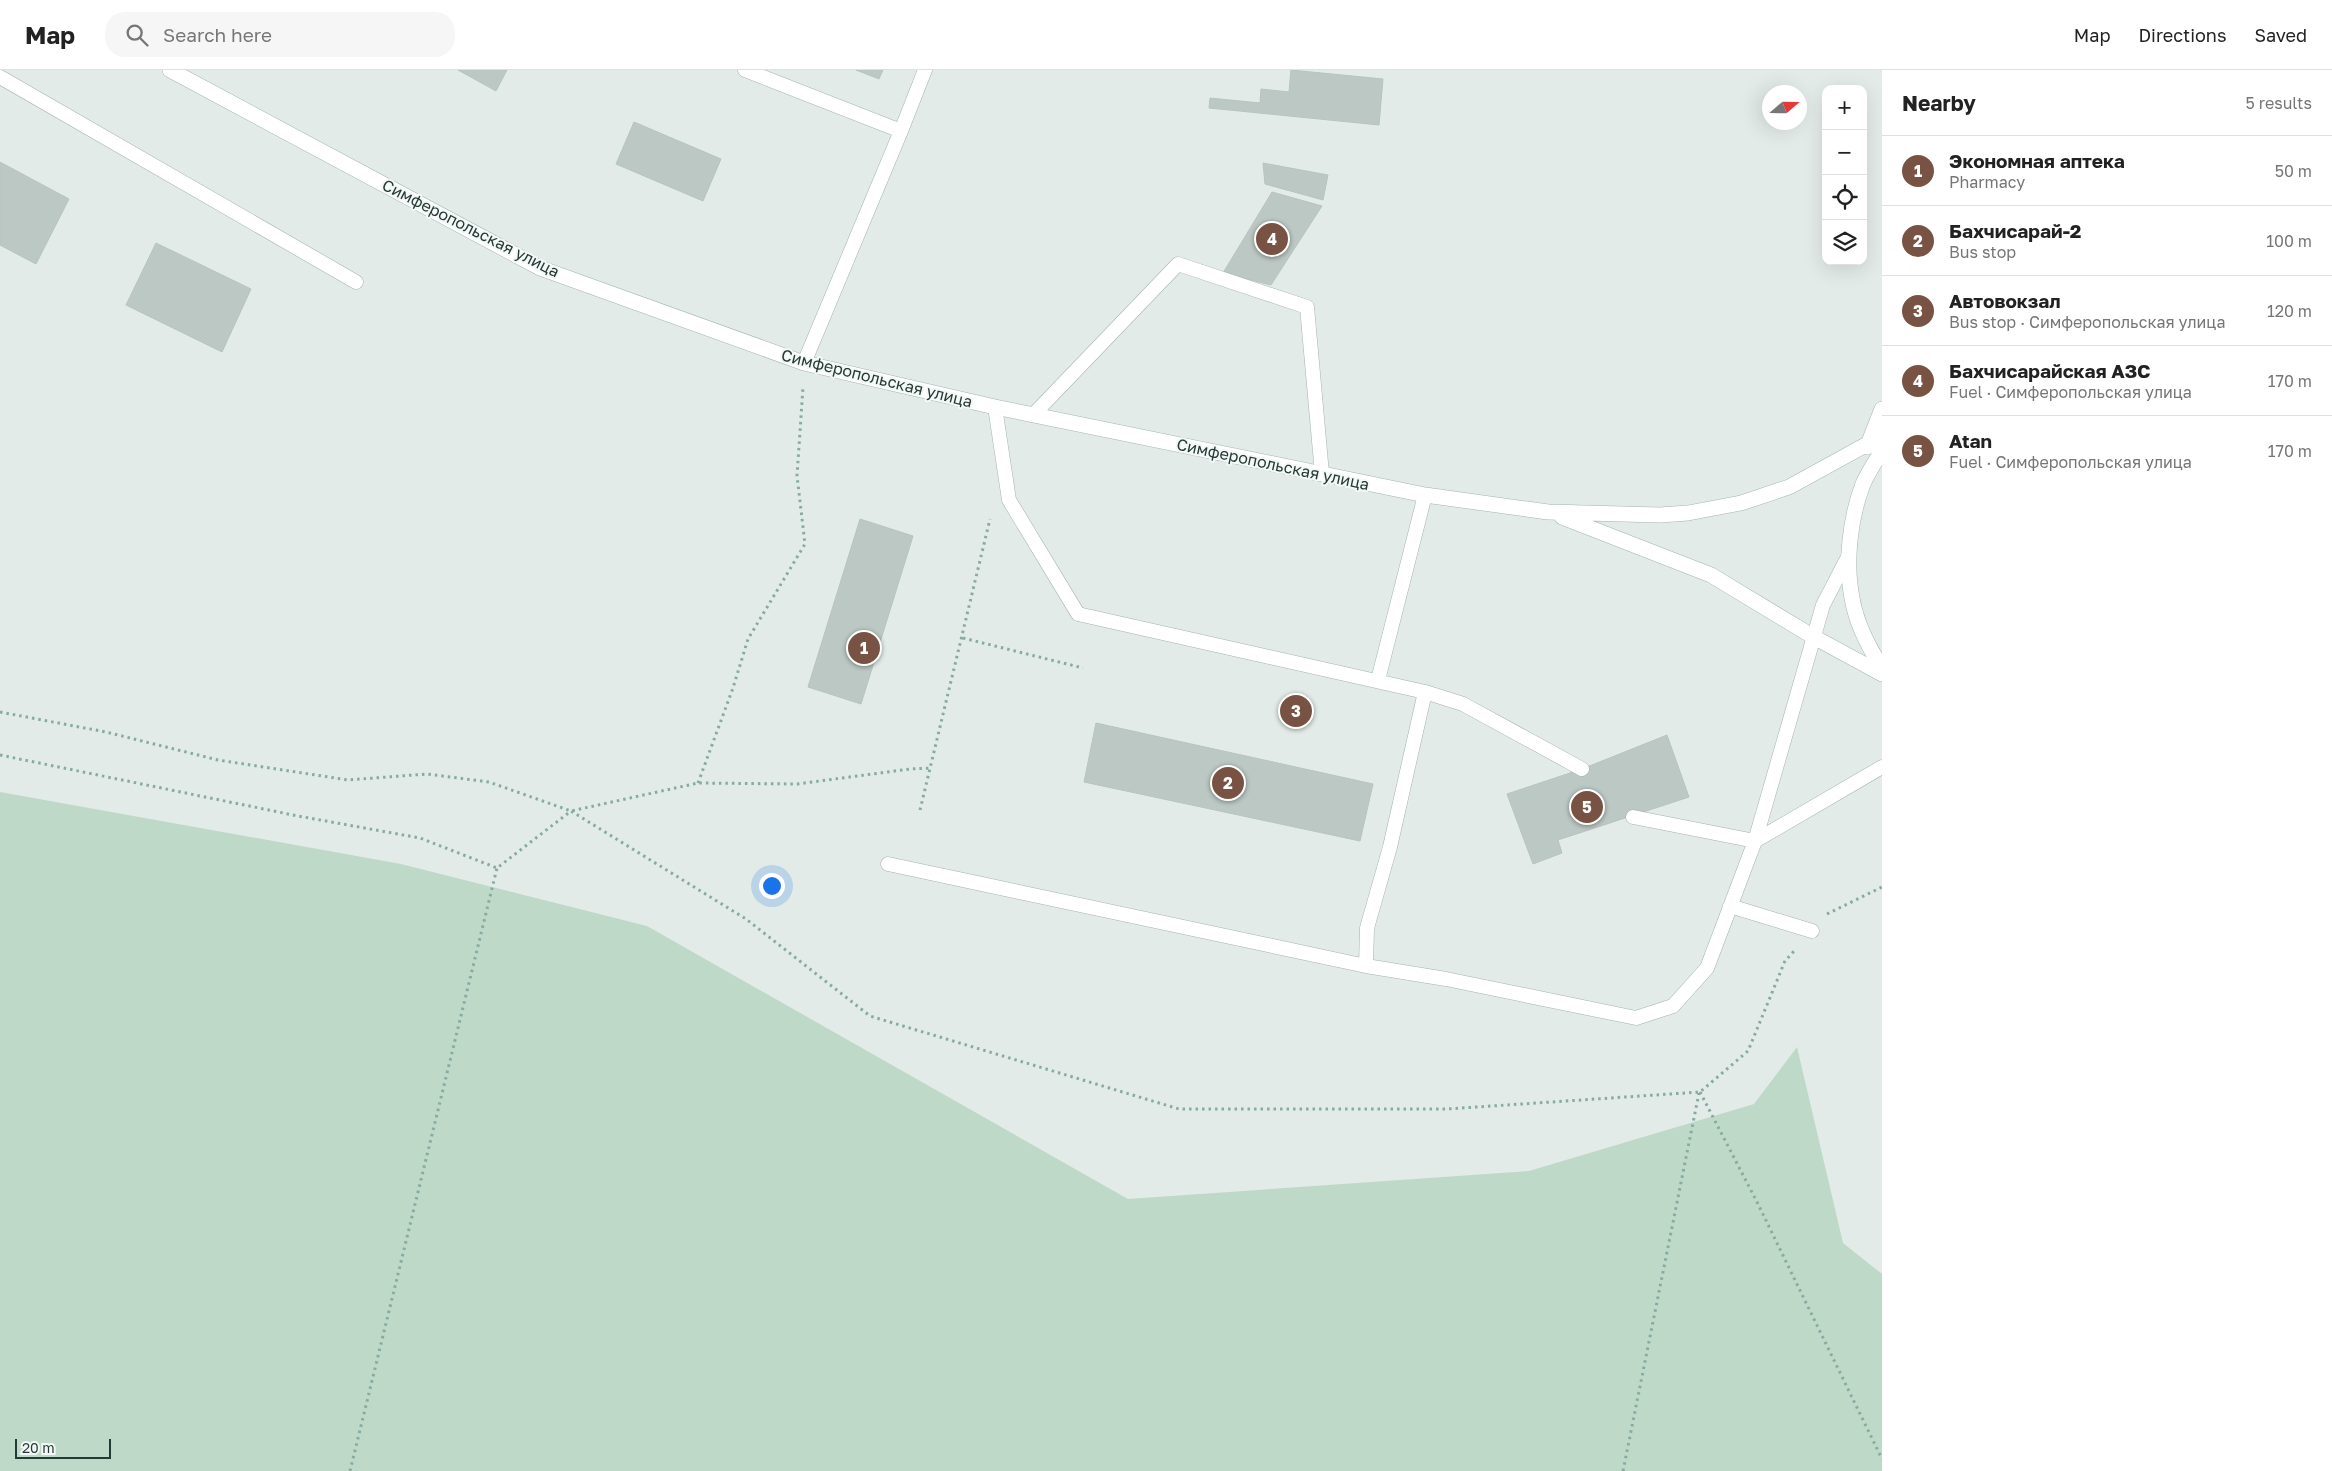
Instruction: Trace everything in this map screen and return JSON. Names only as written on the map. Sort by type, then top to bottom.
[{"type":"main road","name":"Симферопольская улица","points":[[170,70],[540,268],[804,363],[995,407],[1425,495],[1548,512],[1660,515],[1688,513],[1741,504],[1789,486],[1882,436]]},
{"type":"main road","points":[[1882,409],[1867,444],[1864,483],[1852,528],[1849,555],[1852,598],[1864,634],[1882,668]]},
{"type":"main road","points":[[1864,483],[1882,450]]},
{"type":"main road","name":"Симферопольская улица","points":[[1548,512],[1711,575],[1812,636],[1882,674]]},
{"type":"lane","points":[[745,70],[902,131]]},
{"type":"lane","points":[[804,363],[902,131],[925,70]]},
{"type":"lane","points":[[0,77],[356,282]]},
{"type":"lane","points":[[1033,415],[1178,264],[1307,307],[1322,474]]},
{"type":"lane","points":[[995,407],[1009,500],[1078,614],[1425,692],[1463,704],[1582,768]]},
{"type":"lane","points":[[1378,680],[1425,495]]},
{"type":"lane","points":[[888,864],[1366,966],[1446,978],[1636,1018],[1673,1006],[1708,968],[1755,841],[1822,605],[1849,555]]},
{"type":"lane","points":[[1366,966],[1367,928],[1390,847],[1425,692]]},
{"type":"lane","points":[[1633,817],[1755,841],[1882,767]]},
{"type":"lane","points":[[1730,906],[1812,931]]},
{"type":"path","points":[[698,784],[733,688],[748,639],[805,544],[798,476],[804,363]]},
{"type":"path","points":[[920,810],[963,638],[990,519]]},
{"type":"path","points":[[963,638],[1083,668]]},
{"type":"path","points":[[0,712],[106,732],[218,760],[348,780],[427,774],[489,782],[571,811],[746,919],[870,1016],[1179,1109],[1447,1109],[1700,1092],[1748,1051],[1786,961],[1812,931],[1829,912],[1882,887]]},
{"type":"path","points":[[0,755],[298,816],[420,838],[497,868]]},
{"type":"path","points":[[350,1471],[497,868],[571,811],[698,784],[797,784],[930,768]]},
{"type":"path","points":[[1700,1092],[1757,1202],[1882,1459]]},
{"type":"path","points":[[1622,1471],[1700,1092]]},
{"type":"green space","points":[[0,792],[401,864],[647,926],[1128,1199],[1529,1171],[1754,1104],[1797,1047],[1843,1243],[1882,1274],[1882,1471],[0,1471]]},
{"type":"building","points":[[458,70],[507,70],[496,91]]},
{"type":"building","points":[[856,70],[883,70],[879,79]]},
{"type":"building","points":[[1291,70],[1383,79],[1379,125],[1209,108],[1210,98],[1260,103],[1261,89],[1289,92]]},
{"type":"building","points":[[634,122],[721,159],[703,201],[616,164]]},
{"type":"building","points":[[0,162],[69,199],[36,264],[0,245]]},
{"type":"building","points":[[1263,163],[1328,175],[1323,200],[1265,184]]},
{"type":"building","points":[[1272,192],[1322,206],[1271,285],[1223,273]]},
{"type":"building","points":[[156,243],[251,289],[222,352],[126,305]]},
{"type":"building","points":[[860,519],[913,536],[861,704],[808,687]]},
{"type":"building","points":[[1096,723],[1373,784],[1360,841],[1084,782]]},
{"type":"building","points":[[1667,735],[1689,797],[1558,840],[1562,853],[1533,864],[1507,794],[1582,769]]},
{"type":"place","name":"Бахчисарайская АЗС","points":[[1272,239]]},
{"type":"place","name":"Экономная аптека","points":[[864,648]]},
{"type":"place","name":"Автовокзал","points":[[1296,711]]},
{"type":"place","name":"Бахчисарай-2","points":[[1228,783]]},
{"type":"place","name":"Atan","points":[[1587,807]]}]
